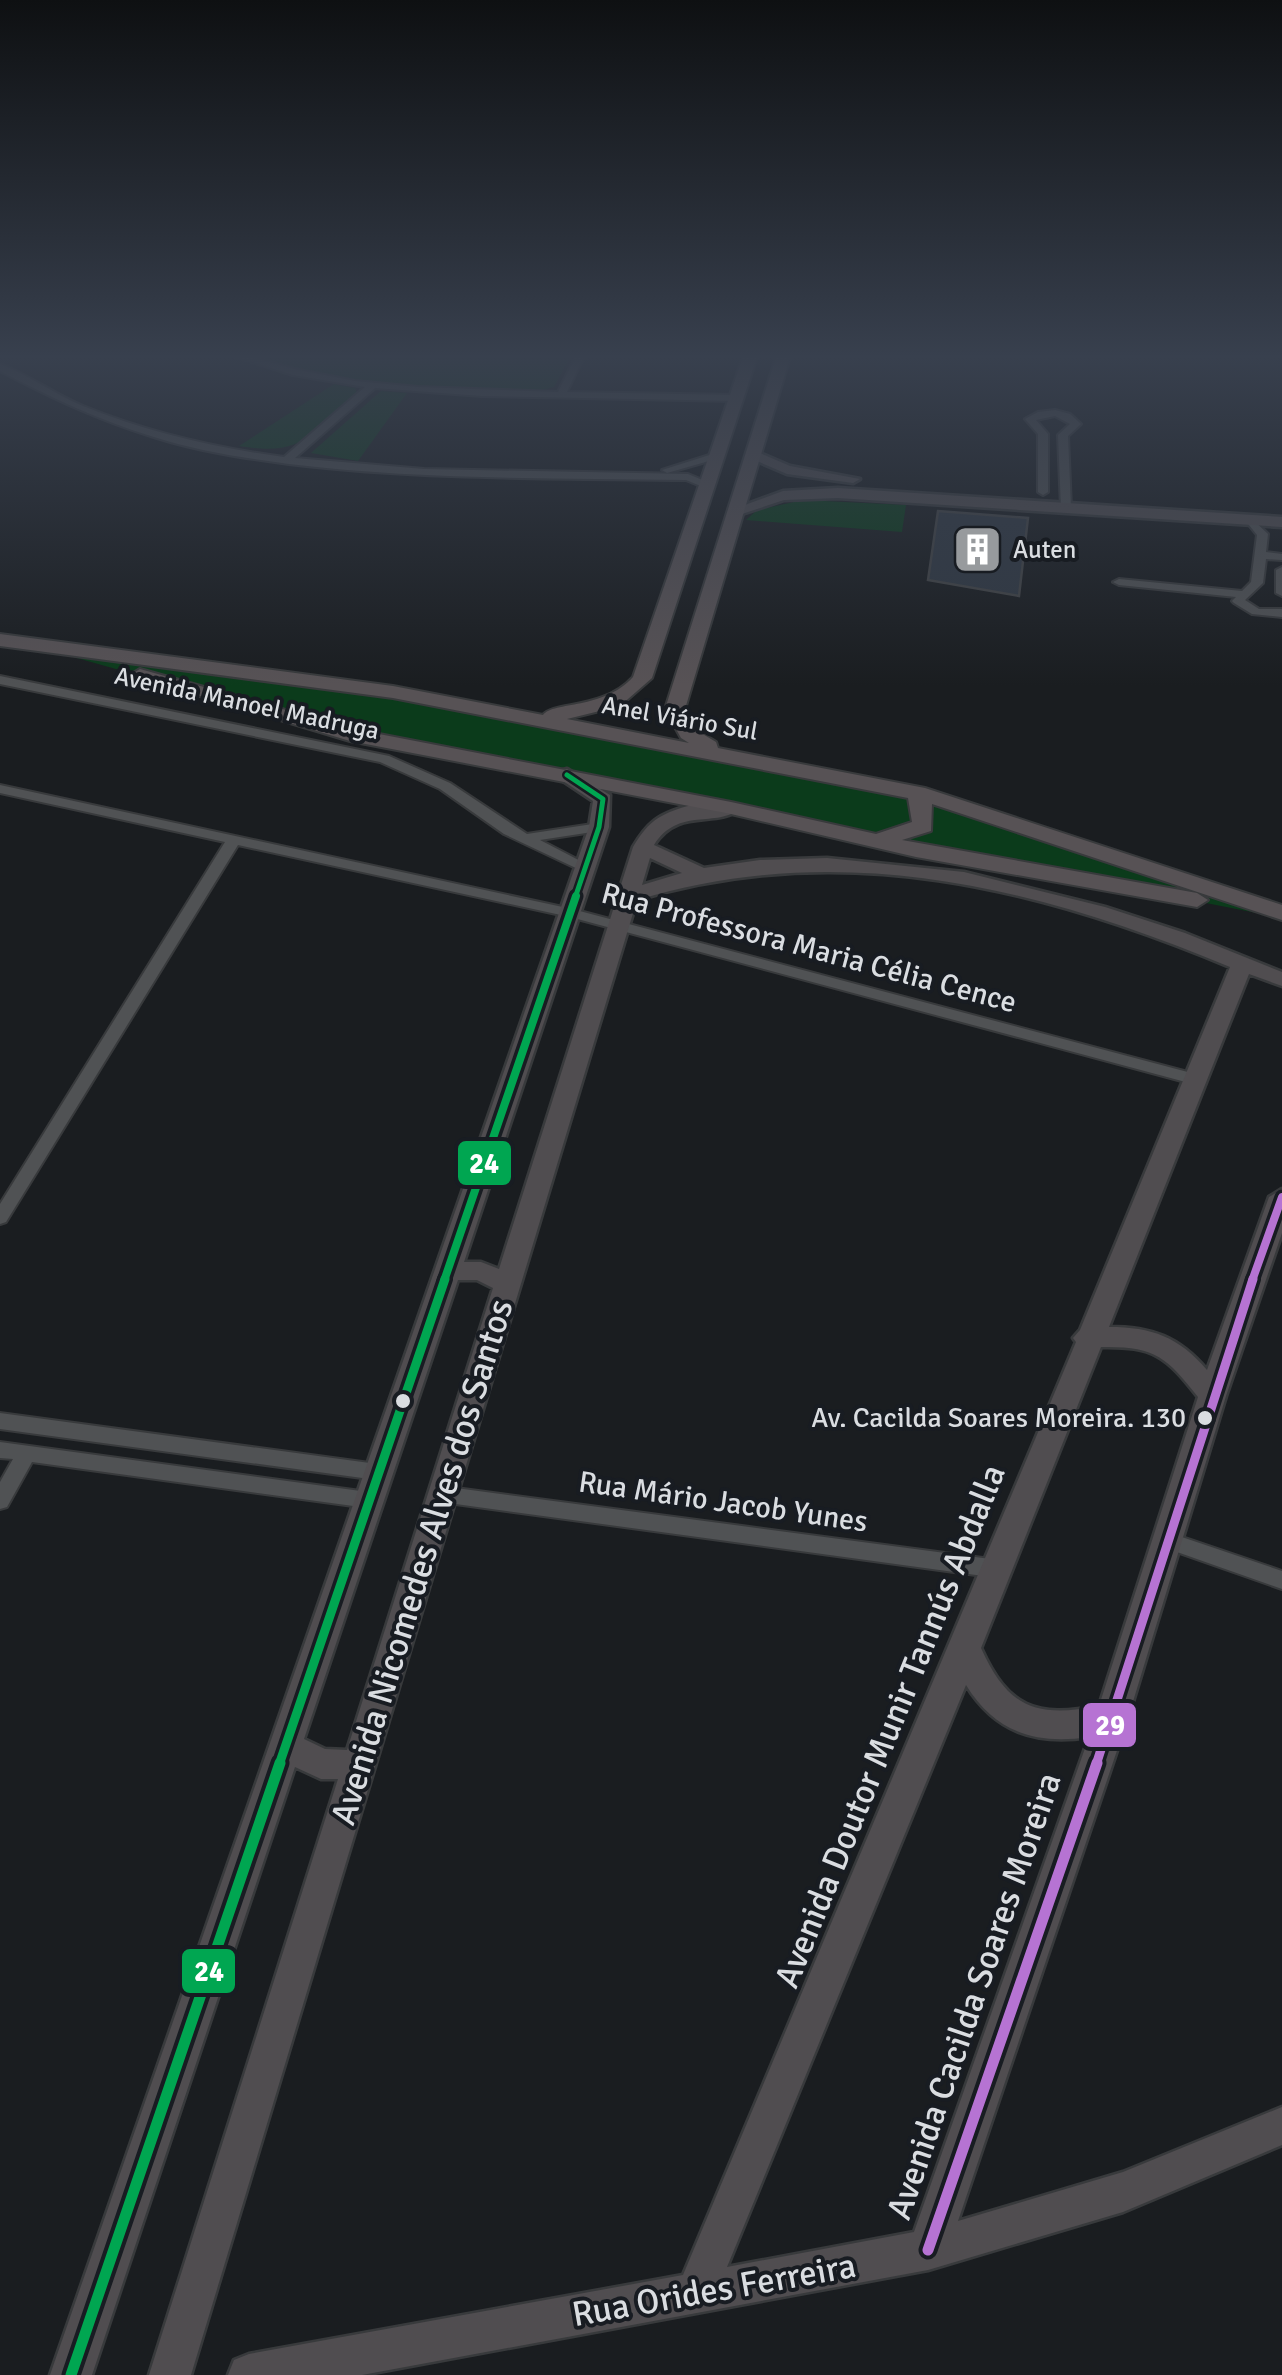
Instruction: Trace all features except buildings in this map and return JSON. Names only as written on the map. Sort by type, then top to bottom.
[{"type":"main road","points":[[489,711],[574,713],[614,701],[637,686],[716,465]]},
{"type":"main road","points":[[744,757],[688,734],[675,709],[752,465]]},
{"type":"main road","points":[[706,495],[739,510]]},
{"type":"main road","name":"Anel Viário Sul","points":[[0,640],[52,651],[350,736],[731,808],[874,842],[1282,915]]},
{"type":"main road","name":"Anel Viário Sul","points":[[52,651],[393,692],[744,757],[918,794],[1022,824],[1282,915]]},
{"type":"main road","points":[[350,736],[342,710],[367,694],[393,692]]},
{"type":"main road","points":[[874,842],[905,836],[922,826],[924,811],[918,794]]},
{"type":"street","points":[[352,465],[408,470],[688,477],[706,495]]},
{"type":"street","points":[[642,475],[681,465]]},
{"type":"street","points":[[775,465],[824,477],[1042,492],[1066,501],[1282,522]]},
{"type":"street","points":[[1042,492],[1043,465]]},
{"type":"street","points":[[1065,465],[1066,501]]},
{"type":"street","points":[[1043,468],[1065,469]]},
{"type":"street","points":[[739,510],[783,496],[838,493],[1282,508]]},
{"type":"street","points":[[1250,520],[1262,529],[1257,583],[1241,594],[1238,601],[1248,609],[1282,613]]},
{"type":"street","points":[[1261,555],[1282,557]]},
{"type":"street","points":[[1282,570],[1282,592]]},
{"type":"street","points":[[1119,582],[1241,594]]},
{"type":"street","name":"Avenida Manoel Madruga","points":[[0,680],[384,760],[446,786],[523,838],[586,867]]},
{"type":"street","points":[[523,838],[600,827],[602,798],[567,775]]},
{"type":"street","name":"Rua Professora Maria Célia Cence","points":[[0,788],[572,914],[622,910],[1192,1079]]},
{"type":"street","points":[[700,874],[643,847],[650,832],[673,816],[731,808]]},
{"type":"street","name":"Avenida Nicomedes Alves dos Santos","points":[[71,2375],[600,827]]},
{"type":"street","points":[[0,1218],[234,839]]},
{"type":"street","name":"Avenida Nicomedes Alves dos Santos","points":[[170,2375],[643,847]]},
{"type":"street","points":[[622,910],[700,874],[798,864],[942,873],[1160,931],[1282,979]]},
{"type":"street","name":"Avenida Doutor Munir Tannús Abdalla","points":[[696,2293],[998,1569],[1087,1338],[1242,964]]},
{"type":"street","name":"Avenida Cacilda Soares Moreira","points":[[928,2250],[1112,1718],[1212,1396],[1282,1197]]},
{"type":"street","points":[[447,1270],[481,1270],[509,1285]]},
{"type":"street","points":[[1087,1338],[1152,1338],[1184,1360],[1212,1396]]},
{"type":"street","points":[[0,1420],[372,1486]]},
{"type":"street","points":[[0,1450],[372,1486]]},
{"type":"street","points":[[0,1500],[26,1454]]},
{"type":"street","name":"Rua Mário Jacob Yunes","points":[[441,1494],[998,1569]]},
{"type":"street","points":[[1167,1540],[1282,1580]]},
{"type":"street","points":[[965,1648],[989,1697],[1026,1724],[1052,1728],[1112,1718]]},
{"type":"street","points":[[286,1745],[321,1764],[358,1765]]},
{"type":"street","name":"Rua Orides Ferreira","points":[[249,2375],[928,2250],[1123,2192],[1282,2126]]},
{"type":"green space","points":[[803,500],[906,505],[902,532],[746,520],[757,510]]},
{"type":"green space","points":[[52,651],[393,692],[917,793],[1282,918],[350,735]]},
{"type":"transit line","name":"24","points":[[71,2375],[599,827],[603,799],[567,775]]},
{"type":"transit line","name":"29","points":[[928,2250],[1112,1718],[1212,1396],[1282,1197]]},
{"type":"place","name":"Auten","points":[[978,549]]},
{"type":"place","name":"Av. Cacilda Soares Moreira. 130","points":[[1205,1418]]}]
